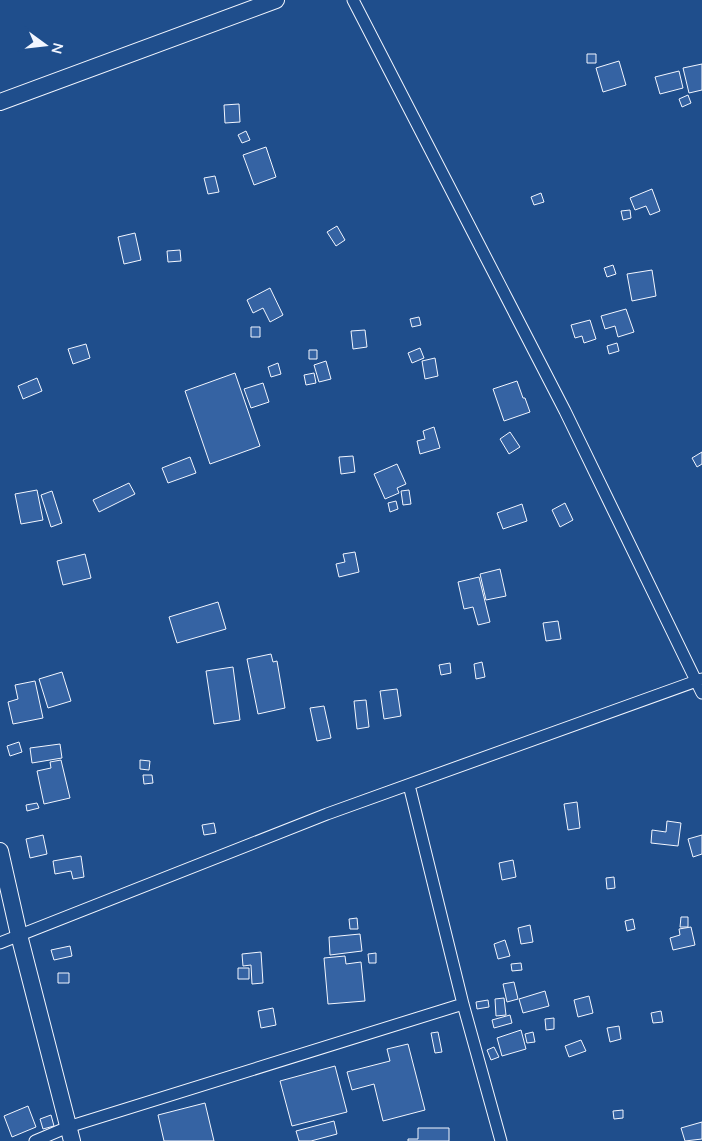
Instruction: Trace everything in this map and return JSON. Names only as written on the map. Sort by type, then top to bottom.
[{"type":"street","points":[[0,102],[276,0]]},
{"type":"street","points":[[352,0],[565,411],[699,680],[702,693]]},
{"type":"street","points":[[0,944],[318,817],[699,680]]},
{"type":"street","points":[[409,785],[463,1004],[501,1141]]},
{"type":"street","points":[[0,851],[19,935],[70,1134]]},
{"type":"street","points":[[35,1141],[70,1134],[463,1004]]},
{"type":"building","points":[[587,54],[596,54],[596,63],[587,63]]},
{"type":"building","points":[[619,61],[626,85],[603,92],[596,68]]},
{"type":"building","points":[[702,64],[702,90],[689,93],[683,68]]},
{"type":"building","points":[[679,71],[683,88],[660,94],[655,77]]},
{"type":"building","points":[[688,95],[691,103],[682,107],[679,99]]},
{"type":"building","points":[[239,104],[240,122],[225,123],[224,105]]},
{"type":"building","points":[[246,131],[250,140],[242,143],[238,135]]},
{"type":"building","points":[[266,147],[276,177],[254,185],[243,155]]},
{"type":"building","points":[[215,176],[219,192],[208,194],[204,178]]},
{"type":"building","points":[[652,189],[660,211],[650,215],[646,206],[635,210],[630,198]]},
{"type":"building","points":[[541,193],[544,202],[534,205],[531,197]]},
{"type":"building","points":[[630,210],[631,218],[623,220],[621,211]]},
{"type":"building","points":[[337,226],[345,240],[336,246],[327,232]]},
{"type":"building","points":[[135,233],[141,260],[124,264],[118,237]]},
{"type":"building","points":[[180,250],[181,261],[168,262],[167,251]]},
{"type":"building","points":[[613,265],[616,274],[607,277],[604,268]]},
{"type":"building","points":[[652,270],[656,296],[632,301],[627,274]]},
{"type":"building","points":[[270,288],[283,315],[270,322],[263,308],[253,313],[247,300]]},
{"type":"building","points":[[626,309],[634,332],[618,337],[615,326],[605,329],[601,316]]},
{"type":"building","points":[[419,317],[421,325],[412,327],[410,319]]},
{"type":"building","points":[[590,320],[596,339],[584,343],[582,336],[575,338],[571,325]]},
{"type":"building","points":[[251,327],[260,327],[260,337],[251,337]]},
{"type":"building","points":[[365,330],[367,347],[353,349],[351,331]]},
{"type":"building","points":[[617,343],[619,351],[609,354],[607,346]]},
{"type":"building","points":[[86,344],[90,358],[73,364],[68,349]]},
{"type":"building","points":[[420,348],[424,358],[412,363],[408,353]]},
{"type":"building","points":[[309,350],[317,350],[317,359],[309,359]]},
{"type":"building","points":[[435,358],[438,376],[425,379],[422,361]]},
{"type":"building","points":[[326,361],[331,379],[319,382],[314,365]]},
{"type":"building","points":[[278,363],[281,374],[271,377],[268,367]]},
{"type":"building","points":[[235,373],[260,446],[210,464],[185,391]]},
{"type":"building","points":[[314,373],[316,383],[306,385],[304,375]]},
{"type":"building","points":[[37,378],[42,391],[23,399],[18,386]]},
{"type":"building","points":[[517,381],[530,412],[504,421],[493,389]]},
{"type":"building","points":[[263,383],[269,402],[251,408],[244,389]]},
{"type":"building","points":[[434,427],[440,448],[420,454],[417,441],[425,439],[423,431]]},
{"type":"building","points":[[510,432],[520,447],[509,454],[500,439]]},
{"type":"building","points":[[702,452],[702,464],[697,467],[692,458]]},
{"type":"building","points":[[353,456],[355,472],[341,474],[339,457]]},
{"type":"building","points":[[190,457],[196,473],[168,483],[162,468]]},
{"type":"building","points":[[397,464],[406,484],[397,488],[399,493],[385,499],[374,474]]},
{"type":"building","points":[[129,483],[135,494],[99,512],[93,500]]},
{"type":"building","points":[[37,490],[43,520],[21,524],[15,494]]},
{"type":"building","points":[[409,490],[411,504],[403,505],[401,491]]},
{"type":"building","points":[[52,491],[62,523],[51,527],[41,495]]},
{"type":"building","points":[[396,501],[398,509],[390,512],[388,503]]},
{"type":"building","points":[[565,503],[573,520],[560,527],[552,510]]},
{"type":"building","points":[[522,504],[527,521],[503,529],[497,513]]},
{"type":"building","points":[[355,552],[359,572],[339,577],[336,564],[345,562],[343,554]]},
{"type":"building","points":[[85,554],[91,578],[63,585],[57,561]]},
{"type":"building","points":[[500,569],[506,596],[486,600],[480,574]]},
{"type":"building","points":[[479,577],[490,622],[478,625],[473,607],[464,609],[458,582]]},
{"type":"building","points":[[218,602],[226,629],[177,643],[169,617]]},
{"type":"building","points":[[558,621],[561,639],[546,641],[543,623]]},
{"type":"building","points":[[271,654],[273,662],[277,661],[285,708],[258,714],[247,659]]},
{"type":"building","points":[[482,662],[485,677],[476,679],[474,664]]},
{"type":"building","points":[[450,663],[451,673],[441,675],[439,665]]},
{"type":"building","points":[[233,667],[240,720],[214,724],[206,671]]},
{"type":"building","points":[[62,672],[71,701],[48,708],[39,679]]},
{"type":"building","points":[[35,681],[43,718],[13,724],[8,702],[18,699],[15,685]]},
{"type":"building","points":[[397,689],[401,716],[384,719],[380,691]]},
{"type":"building","points":[[366,700],[369,727],[357,729],[354,701]]},
{"type":"building","points":[[324,706],[331,738],[317,741],[310,708]]},
{"type":"building","points":[[19,742],[22,752],[10,756],[7,746]]},
{"type":"building","points":[[60,744],[62,758],[32,763],[30,748]]},
{"type":"building","points":[[61,760],[70,798],[44,804],[37,771],[51,768],[50,762]]},
{"type":"building","points":[[140,760],[150,761],[149,770],[140,769]]},
{"type":"building","points":[[143,775],[152,775],[153,783],[144,784]]},
{"type":"building","points":[[577,802],[580,828],[568,830],[564,804]]},
{"type":"building","points":[[37,803],[39,808],[27,811],[26,805]]},
{"type":"building","points":[[667,821],[681,823],[678,846],[651,843],[652,830],[666,832]]},
{"type":"building","points":[[214,823],[216,833],[204,835],[202,825]]},
{"type":"building","points":[[43,835],[47,854],[30,858],[26,839]]},
{"type":"building","points":[[702,835],[702,854],[693,857],[688,839]]},
{"type":"building","points":[[81,856],[84,877],[73,879],[71,871],[55,874],[53,861]]},
{"type":"building","points":[[513,860],[516,877],[502,880],[499,863]]},
{"type":"building","points":[[614,877],[615,888],[607,889],[606,878]]},
{"type":"building","points":[[681,917],[688,917],[688,927],[680,927]]},
{"type":"building","points":[[357,918],[358,929],[350,929],[349,919]]},
{"type":"building","points":[[633,919],[635,929],[627,931],[625,921]]},
{"type":"building","points":[[530,925],[533,942],[521,944],[518,928]]},
{"type":"building","points":[[691,927],[695,945],[673,950],[670,938],[680,935],[679,929]]},
{"type":"building","points":[[360,934],[362,951],[330,955],[329,937]]},
{"type":"building","points":[[505,940],[510,956],[498,959],[494,944]]},
{"type":"building","points":[[70,946],[72,956],[54,960],[51,950]]},
{"type":"building","points":[[261,952],[263,983],[252,984],[251,965],[243,966],[242,954]]},
{"type":"building","points":[[376,953],[376,963],[369,963],[368,954]]},
{"type":"building","points":[[345,956],[346,964],[361,962],[365,1001],[328,1004],[324,958]]},
{"type":"building","points":[[521,963],[522,970],[512,971],[511,964]]},
{"type":"building","points":[[238,968],[249,968],[249,979],[238,979]]},
{"type":"building","points":[[58,973],[69,973],[69,983],[58,983]]},
{"type":"building","points":[[514,982],[518,999],[507,1002],[503,984]]},
{"type":"building","points":[[545,991],[549,1006],[523,1013],[519,999]]},
{"type":"building","points":[[589,996],[593,1013],[578,1017],[574,1000]]},
{"type":"building","points":[[504,998],[506,1015],[496,1016],[495,999]]},
{"type":"building","points":[[488,1000],[489,1007],[477,1009],[476,1002]]},
{"type":"building","points":[[273,1008],[276,1025],[261,1028],[258,1011]]},
{"type":"building","points":[[661,1011],[663,1022],[653,1023],[651,1013]]},
{"type":"building","points":[[510,1015],[512,1023],[494,1028],[492,1020]]},
{"type":"building","points":[[554,1018],[554,1029],[546,1030],[545,1019]]},
{"type":"building","points":[[619,1026],[621,1039],[610,1042],[607,1028]]},
{"type":"building","points":[[521,1030],[526,1049],[502,1056],[497,1038]]},
{"type":"building","points":[[438,1032],[442,1052],[435,1053],[431,1033]]},
{"type":"building","points":[[533,1032],[535,1042],[527,1043],[525,1034]]},
{"type":"building","points":[[581,1040],[586,1051],[569,1057],[565,1046]]},
{"type":"building","points":[[408,1044],[425,1110],[383,1121],[374,1084],[352,1090],[347,1072],[390,1061],[387,1049]]},
{"type":"building","points":[[494,1047],[499,1057],[491,1060],[487,1050]]},
{"type":"building","points":[[335,1066],[347,1112],[292,1126],[280,1081]]},
{"type":"building","points":[[205,1103],[214,1141],[164,1141],[158,1115]]},
{"type":"building","points":[[28,1106],[36,1127],[12,1137],[4,1116]]},
{"type":"building","points":[[623,1110],[623,1118],[614,1119],[613,1111]]},
{"type":"building","points":[[51,1115],[54,1126],[43,1129],[40,1119]]},
{"type":"building","points":[[334,1121],[337,1134],[311,1141],[299,1141],[296,1131]]},
{"type":"building","points":[[702,1122],[702,1139],[685,1141],[681,1128]]},
{"type":"building","points":[[418,1128],[449,1128],[449,1141],[408,1141],[408,1139],[418,1139]]}]
